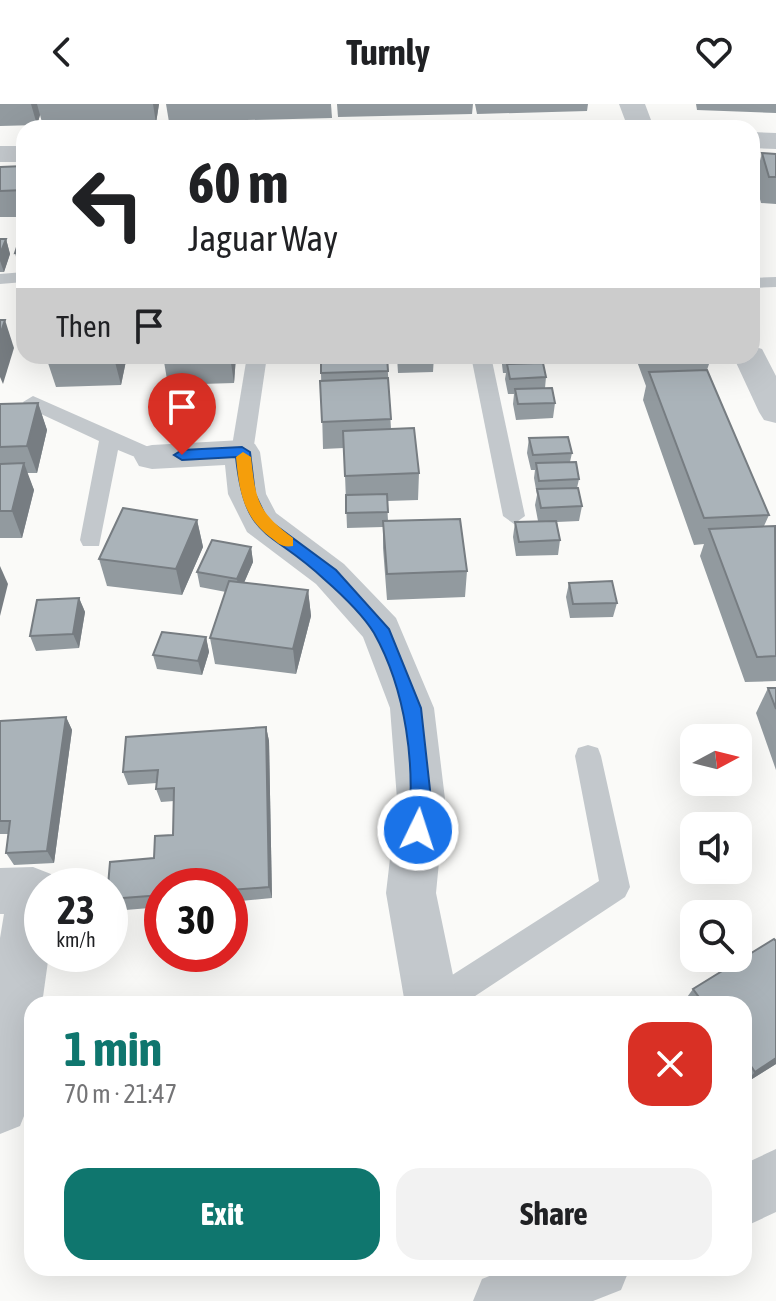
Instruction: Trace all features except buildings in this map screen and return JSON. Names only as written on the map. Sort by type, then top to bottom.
[{"type":"street","points":[[754,364],[776,412]]},
{"type":"street","points":[[152,457],[242,452],[247,494],[261,522],[330,574],[381,629],[412,708],[421,799],[411,893],[432,996]]},
{"type":"street","points":[[0,891],[33,890],[0,1106]]},
{"type":"street","points":[[752,1192],[776,1179]]},
{"type":"street","points":[[510,1289],[565,1276]]},
{"type":"lane","points":[[242,452],[256,364]]},
{"type":"lane","points":[[483,364],[514,516]]},
{"type":"lane","points":[[33,402],[152,457]]},
{"type":"lane","points":[[91,540],[110,438]]},
{"type":"lane","points":[[446,996],[615,887],[588,756]]},
{"type":"slow traffic","points":[[243,457],[247,494],[261,522],[287,542]]},
{"type":"route","points":[[182,455],[242,452],[247,494],[261,522],[330,574],[381,629],[412,708],[421,799],[418,830]]}]
